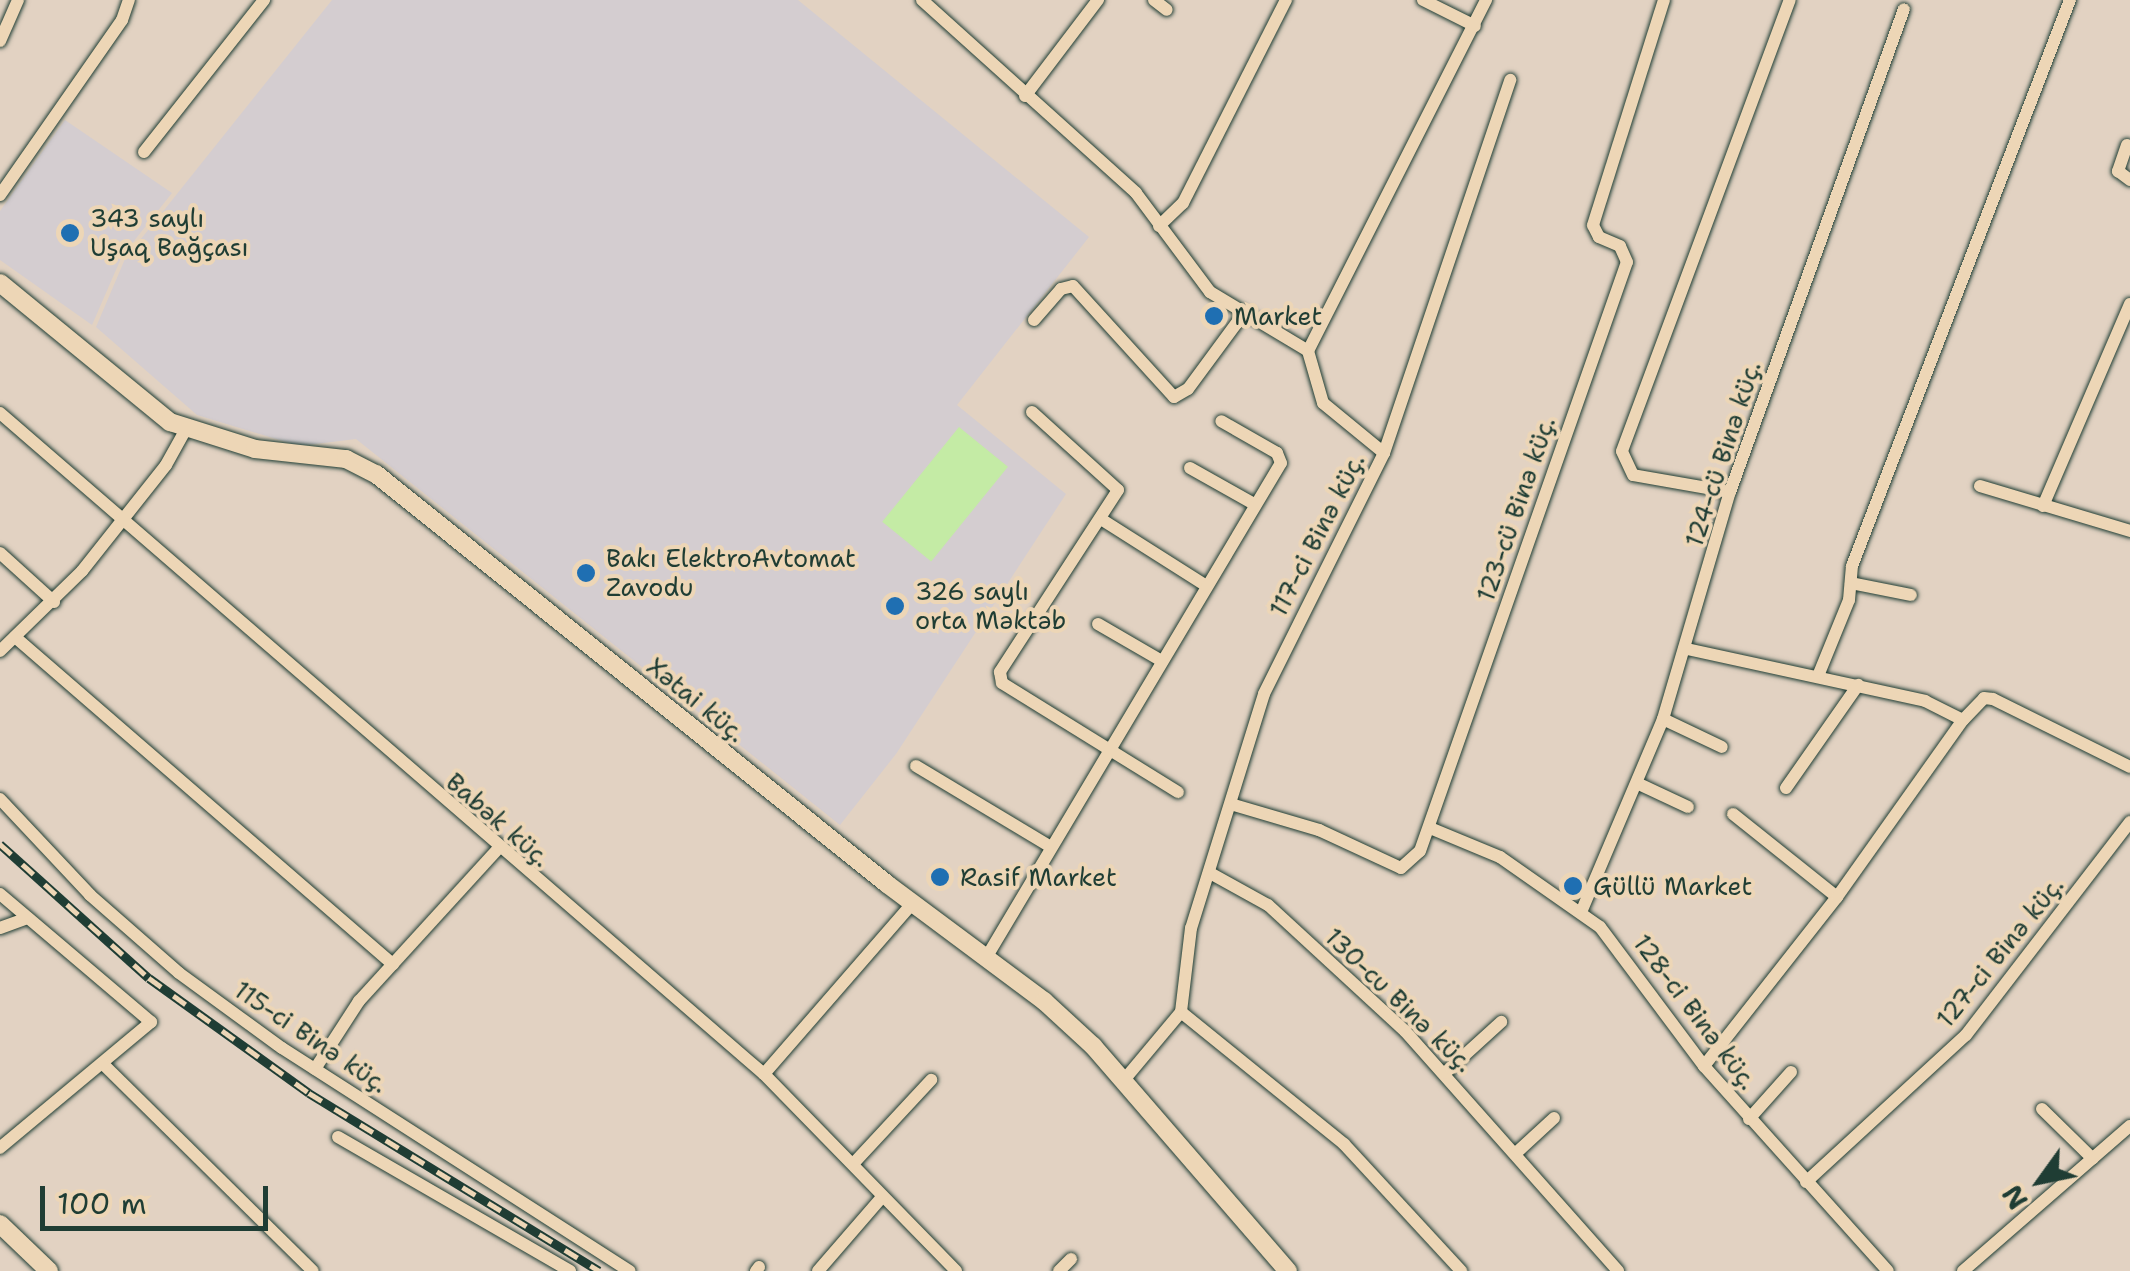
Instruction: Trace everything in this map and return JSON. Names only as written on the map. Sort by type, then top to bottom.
[{"type":"street","points":[[0,196],[122,20],[129,0]]},
{"type":"street","points":[[144,152],[264,0]]},
{"type":"street","points":[[1025,96],[1098,0]]},
{"type":"street","points":[[1154,0],[1167,10]]},
{"type":"street","points":[[1159,226],[1182,203],[1286,0]]},
{"type":"street","points":[[1423,0],[1474,26]]},
{"type":"street","points":[[923,1],[1136,194],[1210,292],[1308,351],[1486,0]]},
{"type":"street","name":"123-cü Binə küç.","points":[[1234,805],[1319,830],[1401,868],[1414,861],[1430,828],[1627,262],[1620,246],[1599,237],[1593,225],[1664,0]]},
{"type":"street","points":[[1730,492],[1634,475],[1621,461],[1622,451],[1790,0]]},
{"type":"street","points":[[1818,676],[2070,0]]},
{"type":"street","points":[[0,40],[14,2]]},
{"type":"street","name":"124-cü Binə küç.","points":[[1582,910],[1639,784],[1663,719],[1687,649],[1730,492],[1904,9]]},
{"type":"street","points":[[1384,453],[1510,80]]},
{"type":"street","points":[[2127,145],[2118,171],[2130,180]]},
{"type":"street","name":"Xətai küç.","points":[[0,283],[148,407],[186,429],[255,449],[346,459],[376,474],[912,904],[1071,1024],[1288,1271]]},
{"type":"street","points":[[1034,320],[1060,289],[1073,286],[1174,397],[1188,389],[1244,313]]},
{"type":"street","points":[[2042,506],[2130,304]]},
{"type":"street","name":"117-ci Binə küç.","points":[[1181,1012],[1191,928],[1234,805],[1271,679],[1384,453],[1323,403],[1308,351]]},
{"type":"street","points":[[1032,412],[1116,485],[1104,520],[1000,677],[1008,689],[1178,792]]},
{"type":"street","name":"Babək küç.","points":[[0,413],[497,850],[764,1074],[956,1271]]},
{"type":"street","points":[[986,958],[1280,458],[1221,421]]},
{"type":"street","points":[[0,650],[54,602],[124,520],[186,429]]},
{"type":"street","points":[[1190,468],[1254,504]]},
{"type":"street","points":[[1980,486],[2130,530]]},
{"type":"street","points":[[1104,520],[1204,585]]},
{"type":"street","points":[[0,554],[54,602]]},
{"type":"street","points":[[1851,583],[1911,595]]},
{"type":"street","points":[[1098,624],[1160,660]]},
{"type":"street","points":[[15,637],[393,964]]},
{"type":"street","points":[[1687,649],[1926,701],[1963,720]]},
{"type":"street","points":[[1786,788],[1858,685]]},
{"type":"street","points":[[1704,1066],[1837,896],[1963,720],[1984,698],[2130,767]]},
{"type":"street","points":[[1663,719],[1722,746]]},
{"type":"street","points":[[916,766],[1051,847]]},
{"type":"street","points":[[1639,784],[1688,808]]},
{"type":"street","name":"115-ci Binə küç.","points":[[0,798],[120,924],[316,1069],[630,1271]]},
{"type":"street","points":[[1733,814],[1837,896]]},
{"type":"street","name":"127-ci Binə küç.","points":[[1806,1182],[1966,1036],[2130,822]]},
{"type":"street","name":"128-ci Binə küç.","points":[[1430,828],[1481,847],[1582,910],[1622,952],[1704,1066],[1888,1271]]},
{"type":"street","points":[[316,1069],[393,964],[497,850]]},
{"type":"street","name":"130-cu Binə küç.","points":[[1210,873],[1268,905],[1445,1073],[1618,1271]]},
{"type":"street","points":[[0,894],[150,1022],[104,1065],[0,1148]]},
{"type":"street","points":[[764,1074],[912,904]]},
{"type":"street","points":[[0,928],[27,918]]},
{"type":"street","points":[[1124,1080],[1181,1012],[1344,1144],[1461,1271]]},
{"type":"street","points":[[1445,1073],[1501,1022]]},
{"type":"street","points":[[104,1065],[314,1271]]},
{"type":"street","points":[[1749,1118],[1791,1072]]},
{"type":"street","points":[[853,1164],[931,1080]]},
{"type":"street","points":[[2042,1109],[2094,1159]]},
{"type":"street","points":[[1515,1154],[1554,1118]]},
{"type":"street","points":[[1963,1271],[2130,1126]]},
{"type":"street","points":[[338,1138],[570,1271]]},
{"type":"street","points":[[818,1271],[882,1197]]},
{"type":"street","points":[[0,1224],[49,1271]]},
{"type":"street","points":[[1059,1271],[1071,1260]]},
{"type":"shaded area","points":[[332,0],[798,0],[1089,237],[957,405],[1066,494],[896,754],[840,825],[356,439],[299,446],[197,415],[96,327],[125,259]]},
{"type":"shaded area","name":"343 saylı Uşaq Bağçası","points":[[65,120],[172,193],[122,256],[92,325],[0,260],[0,211]]},
{"type":"green space","points":[[959,427],[1008,467],[931,561],[882,522]]},
{"type":"railway","points":[[0,844],[149,978],[309,1093],[599,1271]]},
{"type":"place","name":"343 saylı Uşaq Bağçası","points":[[70,233]]},
{"type":"place","name":"Market","points":[[1214,316]]},
{"type":"place","name":"Bakı ElektroAvtomat Zavodu","points":[[586,573]]},
{"type":"place","name":"326 saylı orta Məktəb","points":[[895,606]]},
{"type":"place","name":"Rasif Market","points":[[940,877]]},
{"type":"place","name":"Güllü Market","points":[[1573,886]]}]
